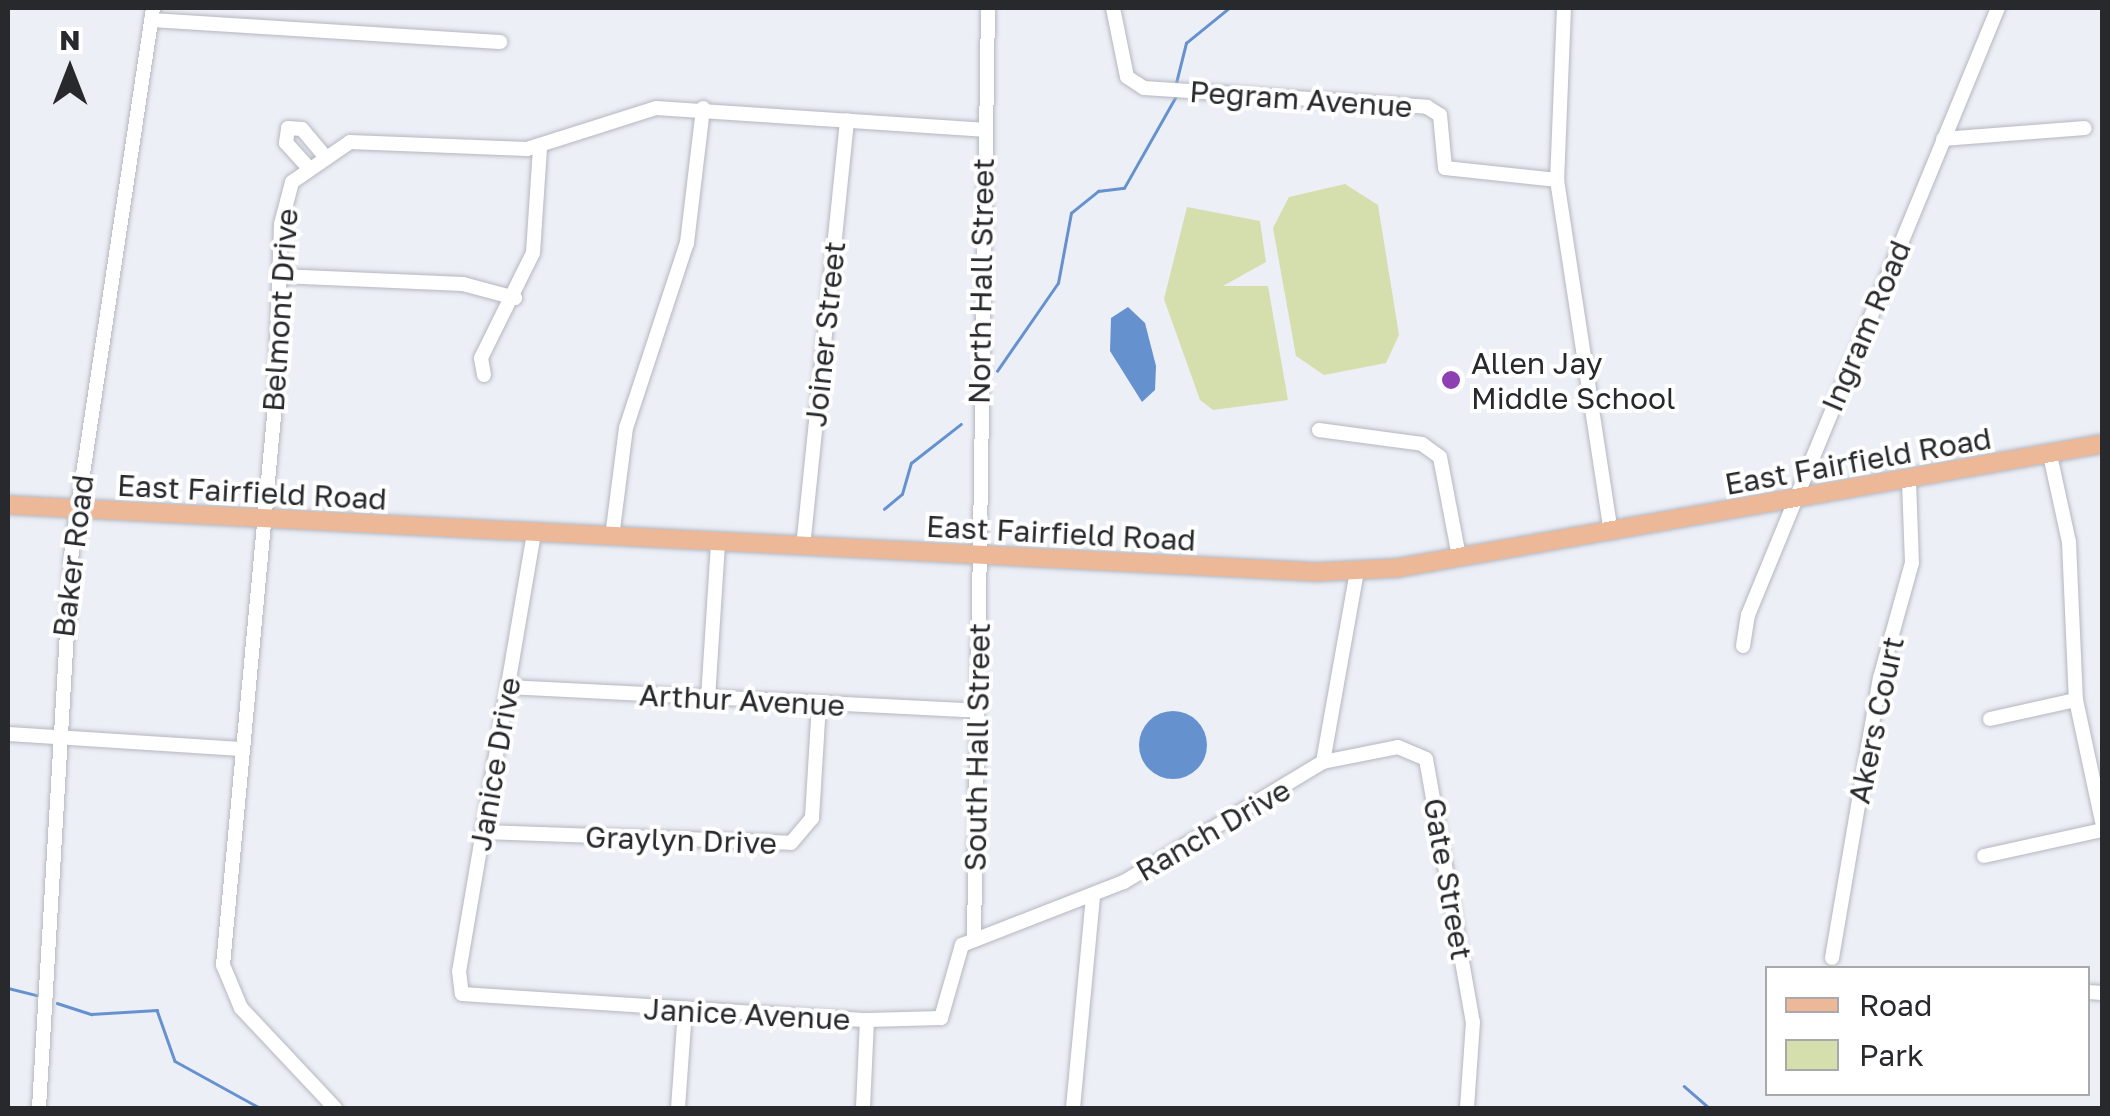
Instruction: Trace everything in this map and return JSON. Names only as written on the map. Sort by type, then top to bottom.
[{"type":"main road","name":"East Fairfield Road","points":[[8,504],[259,520],[1357,571],[1793,501],[2102,444]]},
{"type":"street","name":"North Hall Street","points":[[980,555],[983,130],[988,8]]},
{"type":"street","name":"Pegram Avenue","points":[[1113,8],[1124,69],[1144,88],[1427,107],[1440,116],[1445,168],[1557,180]]},
{"type":"street","points":[[1564,8],[1557,180],[1611,531]]},
{"type":"street","name":"Ingram Road","points":[[1744,646],[1793,501],[1998,8]]},
{"type":"street","points":[[152,14],[500,42]]},
{"type":"street","name":"Baker Road","points":[[39,1108],[57,738],[77,510],[152,14]]},
{"type":"street","name":"Belmont Drive","points":[[334,1108],[242,1008],[223,965],[280,276],[282,208],[306,166],[322,153],[362,141],[540,147],[656,108],[703,108],[983,130]]},
{"type":"street","points":[[612,537],[626,428],[687,243],[703,108]]},
{"type":"street","name":"Joiner Street","points":[[803,547],[846,120]]},
{"type":"street","points":[[306,166],[286,143],[288,128],[302,129],[322,153]]},
{"type":"street","points":[[1943,139],[2085,128]]},
{"type":"street","points":[[484,375],[481,358],[515,298],[539,226],[540,147]]},
{"type":"street","points":[[280,276],[462,284],[515,298]]},
{"type":"street","points":[[1318,430],[1430,450],[1446,471],[1459,557]]},
{"type":"street","points":[[2050,455],[2069,542],[2076,700],[2102,821]]},
{"type":"street","name":"Akers Court","points":[[1832,958],[1880,678],[1910,577],[1910,481]]},
{"type":"street","name":"Janice Drive","points":[[462,994],[483,832],[534,533]]},
{"type":"street","points":[[708,698],[718,542]]},
{"type":"street","name":"South Hall Street","points":[[974,938],[980,555]]},
{"type":"street","name":"Ranch Drive","points":[[974,938],[1093,896],[1271,801],[1323,762],[1357,571]]},
{"type":"street","name":"Arthur Avenue","points":[[509,688],[976,712]]},
{"type":"street","points":[[1990,718],[2076,700]]},
{"type":"street","name":"Graylyn Drive","points":[[483,832],[791,843],[812,818],[819,704]]},
{"type":"street","points":[[8,734],[238,749]]},
{"type":"street","name":"Gate Street","points":[[1323,762],[1398,747],[1426,760],[1473,1022],[1467,1108]]},
{"type":"street","points":[[1984,856],[2102,830]]},
{"type":"street","points":[[1072,1108],[1093,896]]},
{"type":"street","name":"Janice Avenue","points":[[462,994],[685,1011],[867,1020],[941,1018],[956,956],[974,938]]},
{"type":"street","points":[[678,1108],[685,1011]]},
{"type":"street","points":[[863,1108],[867,1020]]},
{"type":"green space","points":[[1345,184],[1378,205],[1399,335],[1386,363],[1324,375],[1296,356],[1273,228],[1289,197]]},
{"type":"green space","points":[[1187,207],[1260,221],[1266,262],[1223,286],[1268,286],[1288,400],[1213,410],[1200,400],[1164,299]]},
{"type":"water","points":[[1128,307],[1145,323],[1156,366],[1155,390],[1142,402],[1110,351],[1111,318]]},
{"type":"water","points":[[1173,711],[1197,721],[1207,745],[1197,769],[1173,779],[1149,769],[1139,745],[1149,721]]},
{"type":"waterway","points":[[1176,83],[1186,43],[1229,8]]},
{"type":"waterway","points":[[997,371],[1058,283],[1071,213],[1098,191],[1124,188],[1176,96]]},
{"type":"waterway","points":[[884,509],[902,494],[911,463],[961,424]]},
{"type":"waterway","points":[[8,988],[36,995]]},
{"type":"waterway","points":[[57,1003],[91,1014],[157,1010],[175,1061],[260,1108]]},
{"type":"waterway","points":[[1684,1086],[1709,1108]]},
{"type":"place","name":"Allen Jay Middle School","points":[[1451,380]]}]
